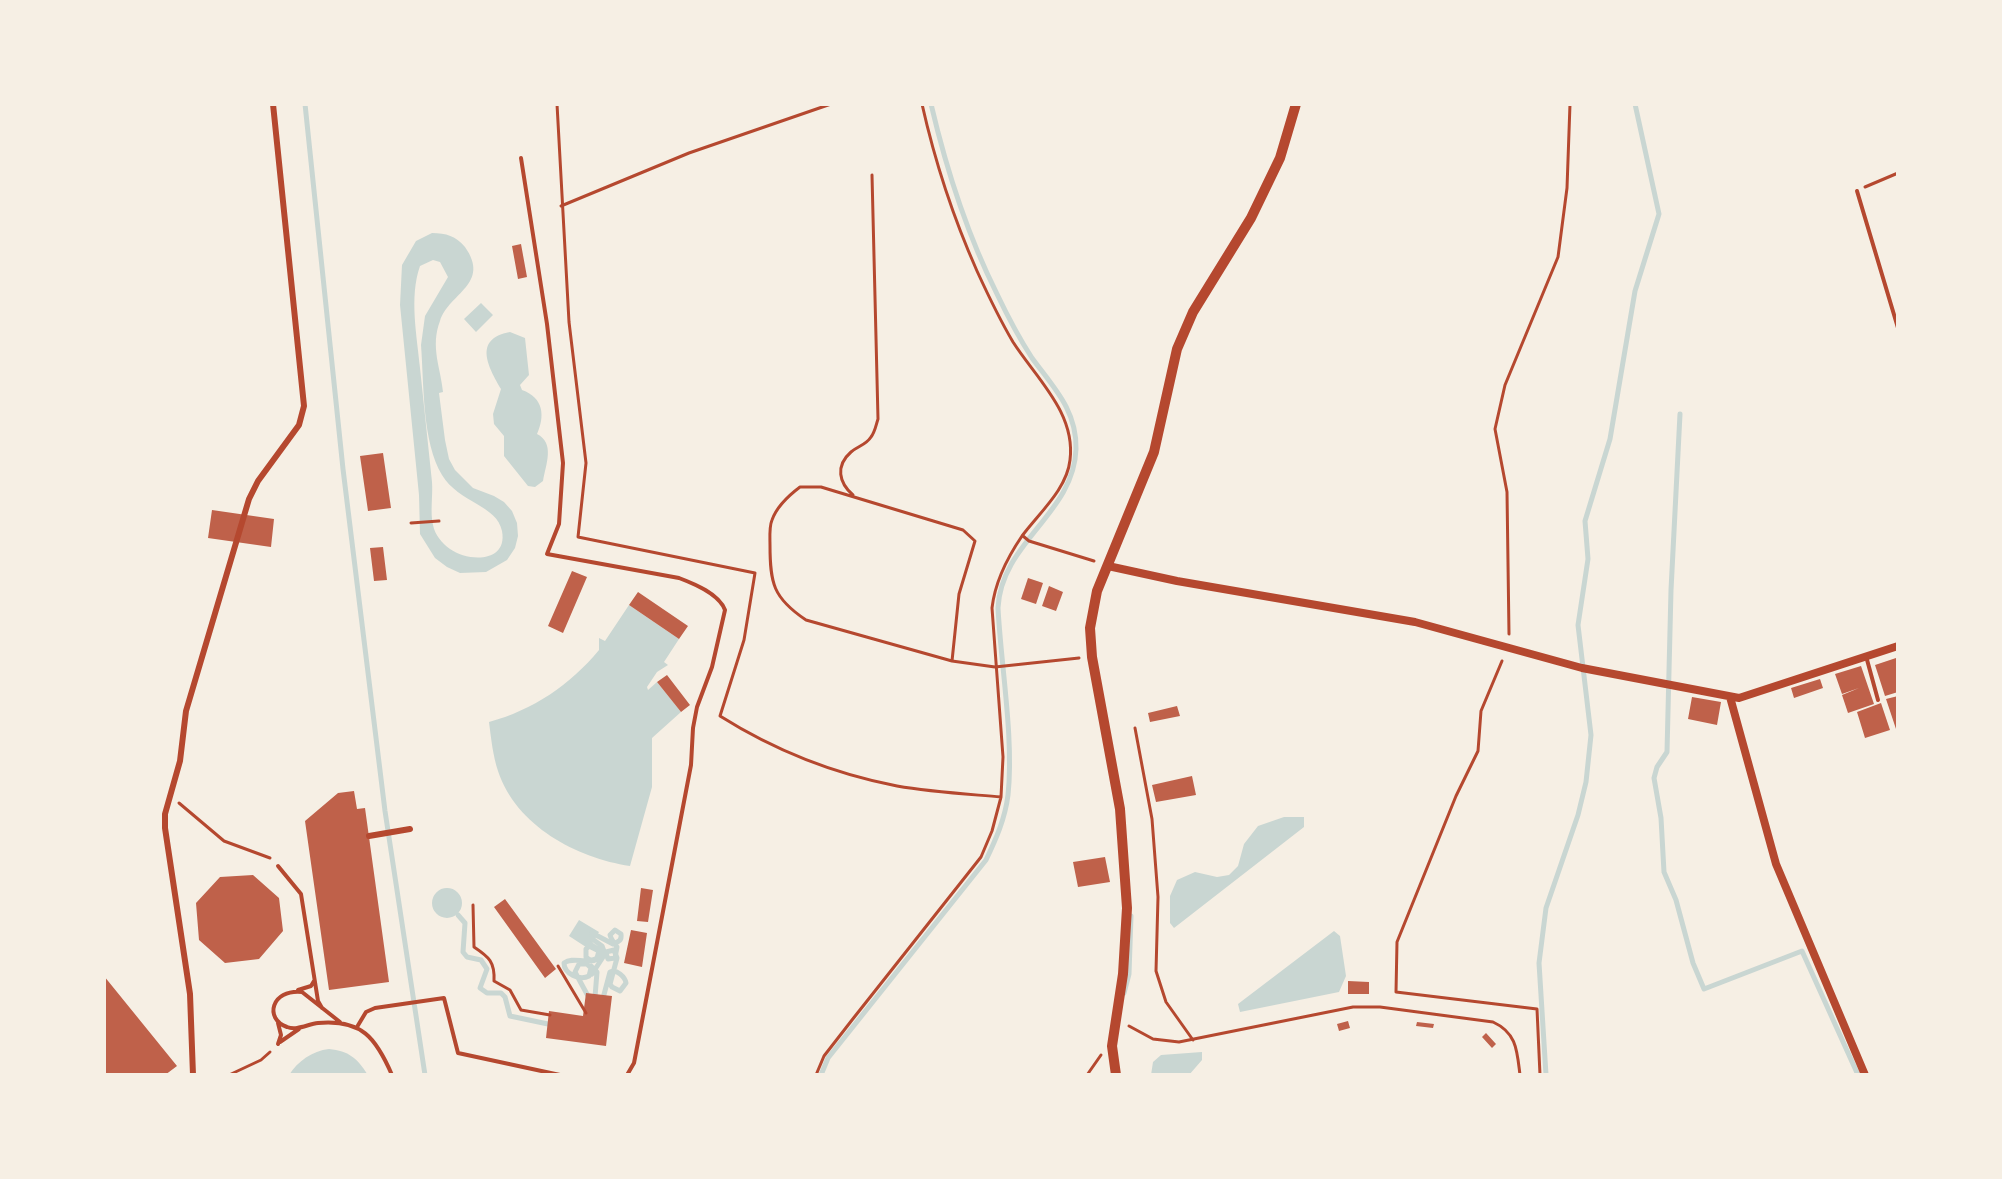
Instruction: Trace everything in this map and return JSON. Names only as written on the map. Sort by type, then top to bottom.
[{"type":"street","points":[[193,1075],[190,994],[165,828],[169,799],[180,761],[186,711],[249,499],[258,481],[299,425],[304,406],[273,104]]},
{"type":"street","points":[[1116,1075],[1112,1046],[1123,974],[1127,908],[1120,809],[1092,657],[1090,628],[1104,565],[1154,452],[1177,349],[1193,312],[1251,218],[1280,158],[1296,104]]},
{"type":"street","points":[[1104,565],[1177,581],[1415,622],[1582,668],[1739,698],[1898,646]]},
{"type":"street","points":[[1730,697],[1767,837],[1865,1075]]},
{"type":"street","points":[[369,836],[410,829]]},
{"type":"lane","points":[[521,158],[547,324],[563,463],[559,524],[547,554],[679,578],[693,583],[722,603],[725,610],[693,728],[691,765],[634,1063],[627,1075]]},
{"type":"lane","points":[[1857,191],[1898,328]]},
{"type":"lane","points":[[1866,656],[1878,700]]},
{"type":"lane","points":[[278,866],[301,894],[318,1001],[329,1015]]},
{"type":"lane","points":[[278,1044],[281,1035],[274,1001],[281,994],[311,986],[314,973]]},
{"type":"lane","points":[[292,991],[302,992],[329,1015],[371,1037],[392,1075]]},
{"type":"lane","points":[[357,1027],[366,1012],[444,998],[458,1053],[560,1075]]},
{"type":"lane","points":[[274,1011],[280,1022],[289,1028],[340,1022]]},
{"type":"lane","points":[[278,1044],[301,1028]]},
{"type":"path","points":[[557,104],[569,322],[586,463],[578,537],[755,573],[744,640],[720,716],[740,729],[826,768],[898,786],[1001,797]]},
{"type":"path","points":[[561,206],[689,153],[831,104]]},
{"type":"path","points":[[816,1075],[824,1056],[981,857],[992,831],[1001,797],[1003,757],[992,608],[995,588],[1023,536],[1055,494],[1068,471],[1071,448],[1057,404],[1013,341],[977,272],[944,189],[922,104]]},
{"type":"path","points":[[1540,1075],[1537,1009],[1396,992],[1397,942],[1456,796],[1478,751],[1481,711],[1508,646],[1507,492],[1495,429],[1505,385],[1558,257],[1567,188],[1570,104]]},
{"type":"path","points":[[1857,191],[1898,173]]},
{"type":"path","points":[[856,498],[845,488],[840,477],[842,466],[851,452],[863,446],[873,435],[878,419],[872,175]]},
{"type":"path","points":[[952,661],[959,594],[975,541],[963,530],[821,487],[800,487],[783,501],[771,522],[770,576],[776,592],[788,608],[806,620],[952,661],[995,667],[1092,657]]},
{"type":"path","points":[[411,523],[439,521]]},
{"type":"path","points":[[1023,536],[1029,541],[1104,565]]},
{"type":"path","points":[[1135,728],[1152,819],[1158,897],[1156,971],[1166,1002],[1193,1040]]},
{"type":"path","points":[[169,799],[184,805],[208,830],[224,841],[268,856],[278,866]]},
{"type":"path","points":[[473,905],[474,947],[490,957],[494,981],[510,990],[521,1010],[550,1015]]},
{"type":"path","points":[[558,966],[586,1013]]},
{"type":"path","points":[[1115,1019],[1153,1039],[1179,1042],[1353,1007],[1380,1007],[1493,1022],[1512,1035],[1520,1075]]},
{"type":"path","points":[[229,1075],[261,1060],[278,1044]]},
{"type":"path","points":[[1087,1075],[1099,1056],[1112,1046]]},
{"type":"shaded area","points":[[432,233],[450,236],[465,247],[472,260],[471,279],[440,321],[436,349],[449,459],[473,488],[504,502],[517,523],[515,548],[507,560],[486,572],[460,573],[447,567],[435,558],[420,534],[400,305],[402,265],[416,241]],"holes":[[[433,260],[440,262],[448,277],[425,316],[421,345],[427,430],[435,462],[449,484],[499,522],[502,531],[499,549],[485,557],[467,556],[450,549],[437,535],[432,520],[432,482],[414,303],[420,266]]]},
{"type":"shaded area","points":[[481,303],[493,315],[476,332],[464,319]]},
{"type":"shaded area","points":[[510,332],[525,338],[529,375],[520,385],[539,403],[542,414],[537,434],[548,448],[543,481],[535,487],[528,486],[504,456],[504,436],[494,424],[493,414],[501,389],[489,364],[487,348],[498,336]]},
{"type":"shaded area","points":[[629,605],[679,639],[664,662],[668,665],[657,672],[647,687],[648,690],[657,682],[681,712],[652,738],[652,787],[630,866],[590,856],[570,847],[534,823],[519,808],[498,771],[489,722],[521,711],[563,685],[599,650],[599,638],[605,641]]},
{"type":"shaded area","points":[[1284,817],[1304,817],[1304,827],[1174,928],[1170,923],[1170,896],[1177,880],[1195,872],[1217,877],[1229,875],[1238,866],[1244,844],[1258,826]]},
{"type":"shaded area","points":[[447,888],[458,892],[462,903],[458,914],[447,918],[436,914],[432,903],[436,892]]},
{"type":"shaded area","points":[[579,920],[599,932],[589,949],[569,936]]},
{"type":"shaded area","points":[[1334,931],[1340,936],[1346,976],[1339,992],[1240,1012],[1238,1004]]},
{"type":"shaded area","points":[[329,1049],[352,1056],[368,1075],[289,1075],[306,1058]]},
{"type":"shaded area","points":[[1202,1052],[1202,1060],[1189,1075],[1151,1075],[1153,1062],[1161,1055]]},
{"type":"building","points":[[521,244],[527,277],[518,279],[512,246]]},
{"type":"building","points":[[383,453],[391,508],[368,511],[360,456]]},
{"type":"building","points":[[212,510],[274,519],[271,547],[208,538]]},
{"type":"building","points":[[383,547],[387,580],[374,581],[370,548]]},
{"type":"building","points":[[572,571],[587,577],[563,633],[548,626]]},
{"type":"building","points":[[1028,578],[1043,583],[1036,604],[1021,599]]},
{"type":"building","points":[[1049,586],[1063,592],[1056,611],[1042,606]]},
{"type":"building","points":[[638,592],[688,626],[679,639],[629,605]]},
{"type":"building","points":[[1896,658],[1898,692],[1885,696],[1875,665]]},
{"type":"building","points":[[1861,666],[1874,704],[1848,713],[1842,695],[1859,688],[1842,694],[1835,674]]},
{"type":"building","points":[[667,675],[690,705],[681,712],[657,682]]},
{"type":"building","points":[[1820,679],[1823,688],[1794,698],[1791,688]]},
{"type":"building","points":[[1898,696],[1898,728],[1896,729],[1886,699]]},
{"type":"building","points":[[1692,697],[1721,702],[1717,725],[1688,719]]},
{"type":"building","points":[[1881,703],[1890,730],[1865,738],[1857,712]]},
{"type":"building","points":[[1177,706],[1180,716],[1150,722],[1148,713]]},
{"type":"building","points":[[1192,776],[1196,795],[1156,802],[1152,785]]},
{"type":"building","points":[[354,791],[357,809],[365,808],[389,982],[329,990],[305,821],[338,793]]},
{"type":"building","points":[[1105,857],[1110,882],[1078,887],[1073,862]]},
{"type":"building","points":[[253,875],[279,898],[283,931],[259,959],[225,963],[199,940],[196,903],[220,877]]},
{"type":"building","points":[[641,888],[653,890],[648,922],[637,921]]},
{"type":"building","points":[[505,899],[556,969],[545,978],[494,907]]},
{"type":"building","points":[[631,930],[647,933],[642,967],[624,963]]},
{"type":"building","points":[[104,976],[177,1066],[165,1075],[104,1075]]},
{"type":"building","points":[[1348,981],[1369,982],[1369,994],[1348,994]]},
{"type":"building","points":[[586,993],[612,996],[606,1046],[546,1038],[549,1011],[583,1016]]},
{"type":"building","points":[[1348,1021],[1350,1028],[1339,1031],[1337,1024]]},
{"type":"building","points":[[1417,1022],[1434,1024],[1433,1028],[1416,1026]]},
{"type":"building","points":[[1486,1033],[1496,1044],[1492,1048],[1482,1037]]},
{"type":"waterway","points":[[305,104],[343,469],[385,811],[425,1075]]},
{"type":"waterway","points":[[821,1075],[828,1058],[986,860],[997,837],[1007,804],[1009,773],[998,608],[1002,585],[1011,564],[1063,492],[1072,472],[1076,449],[1068,411],[1018,334],[976,248],[931,104]]},
{"type":"waterway","points":[[1546,1075],[1539,963],[1546,908],[1578,815],[1586,782],[1591,735],[1578,625],[1588,559],[1585,521],[1610,439],[1635,291],[1659,214],[1635,104]]},
{"type":"waterway","points":[[1680,414],[1667,752],[1654,778],[1661,818],[1664,872],[1704,989],[1802,951],[1858,1075]]},
{"type":"waterway","points":[[458,915],[465,923],[463,952],[467,957],[481,960],[487,969],[480,988],[487,993],[501,993],[510,1016],[548,1024]]},
{"type":"waterway","points":[[1124,993],[1129,974],[1131,916]]},
{"type":"waterway","points":[[592,933],[613,944],[615,943],[618,942],[620,940],[621,934],[615,930],[610,935],[612,940],[614,942],[615,944],[617,947],[615,958],[608,959],[606,953]]},
{"type":"waterway","points":[[591,938],[602,946],[605,954],[592,974]]},
{"type":"waterway","points":[[587,942],[601,951],[597,959],[593,961],[591,960],[586,957],[589,946],[599,951],[597,958],[593,960],[589,961],[564,963],[570,973],[577,977],[581,978],[589,976],[591,968],[587,964],[579,964],[575,972],[588,996]]},
{"type":"waterway","points":[[602,1002],[610,972],[613,971],[615,972],[620,974],[626,983],[620,991],[610,984],[617,958],[614,950],[606,952]]},
{"type":"waterway","points":[[591,966],[597,972],[595,997]]}]
